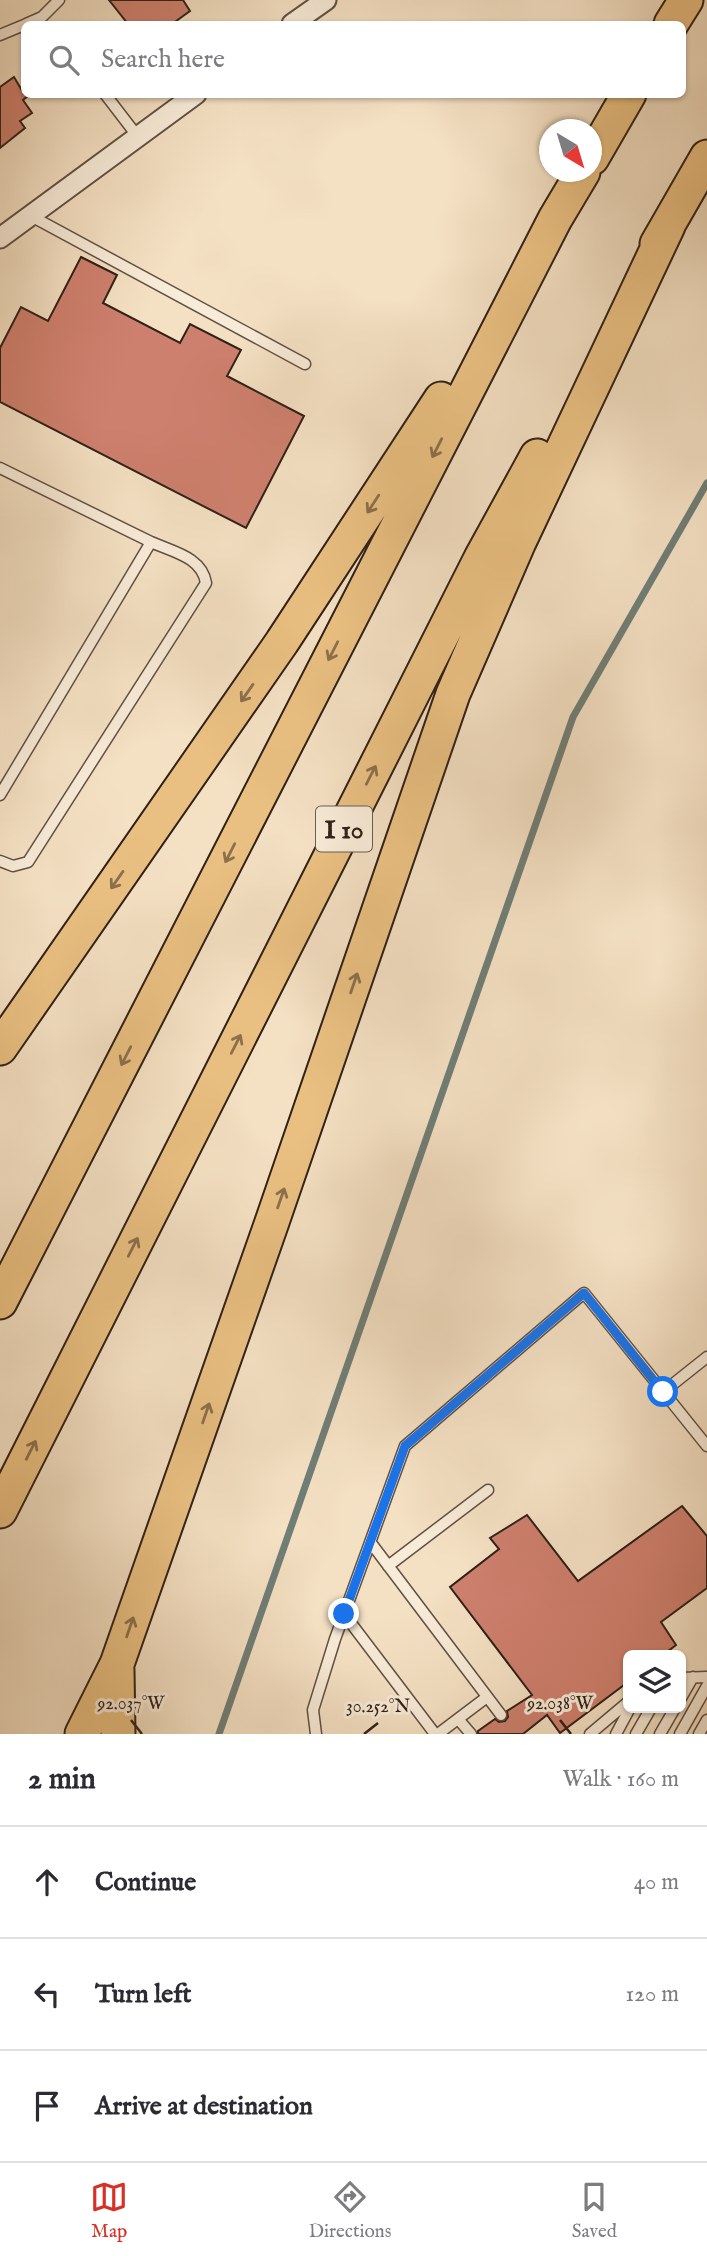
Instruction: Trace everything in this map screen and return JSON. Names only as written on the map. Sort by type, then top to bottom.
[{"type":"highway","points":[[673,21],[686,0]]},
{"type":"highway","points":[[602,141],[627,98]]},
{"type":"highway","name":"I 10","points":[[0,1511],[481,558],[602,335],[707,157]]},
{"type":"highway","points":[[0,1048],[282,642],[424,426],[577,182]]},
{"type":"highway","points":[[0,1301],[555,219]]},
{"type":"highway","points":[[82,1734],[117,1664],[453,694],[519,542],[668,226]]},
{"type":"highway","points":[[117,1664],[118,1734]]},
{"type":"street","points":[[296,21],[326,0]]},
{"type":"street","points":[[0,238],[191,98]]},
{"type":"lane","points":[[45,21],[59,0]]},
{"type":"lane","points":[[0,35],[21,27]]},
{"type":"lane","points":[[108,98],[138,137]]},
{"type":"lane","points":[[30,215],[305,364]]},
{"type":"lane","points":[[0,468],[197,562],[204,573],[206,583],[28,862],[13,866],[0,861]]},
{"type":"lane","points":[[0,795],[151,542]]},
{"type":"lane","points":[[316,1734],[313,1710],[344,1614],[405,1446],[584,1293],[707,1446]]},
{"type":"lane","points":[[663,1392],[707,1357]]},
{"type":"lane","points":[[388,1566],[488,1490]]},
{"type":"lane","points":[[370,1543],[500,1714]]},
{"type":"lane","points":[[344,1614],[437,1734],[487,1697]]},
{"type":"lane","points":[[686,1689],[693,1677]]},
{"type":"lane","points":[[686,1678],[707,1677]]},
{"type":"lane","points":[[680,1734],[707,1686]]},
{"type":"lane","points":[[590,1734],[623,1706]]},
{"type":"lane","points":[[616,1734],[628,1713]]},
{"type":"lane","points":[[636,1734],[648,1713]]},
{"type":"lane","points":[[660,1734],[672,1713]]},
{"type":"lane","points":[[458,1719],[471,1734]]},
{"type":"lane","points":[[699,1734],[707,1720]]},
{"type":"building","points":[[109,0],[183,0],[190,11],[176,21],[126,21]]},
{"type":"building","points":[[14,77],[21,89],[21,98],[26,98],[23,100],[32,113],[20,121],[25,128],[0,148],[0,87]]},
{"type":"building","points":[[81,257],[117,275],[103,303],[180,343],[190,324],[241,350],[227,376],[304,416],[246,528],[0,402],[0,348],[21,307],[48,321]]},
{"type":"building","points":[[682,1506],[707,1536],[707,1588],[661,1622],[676,1645],[670,1650],[623,1650],[623,1686],[560,1733],[547,1715],[523,1734],[478,1734],[478,1731],[495,1719],[499,1722],[505,1721],[508,1717],[507,1711],[532,1695],[450,1587],[499,1549],[490,1538],[527,1515],[578,1581]]},
{"type":"waterway","points":[[219,1734],[573,717],[707,483]]},
{"type":"route","points":[[344,1614],[405,1446],[584,1293],[663,1392]]}]
